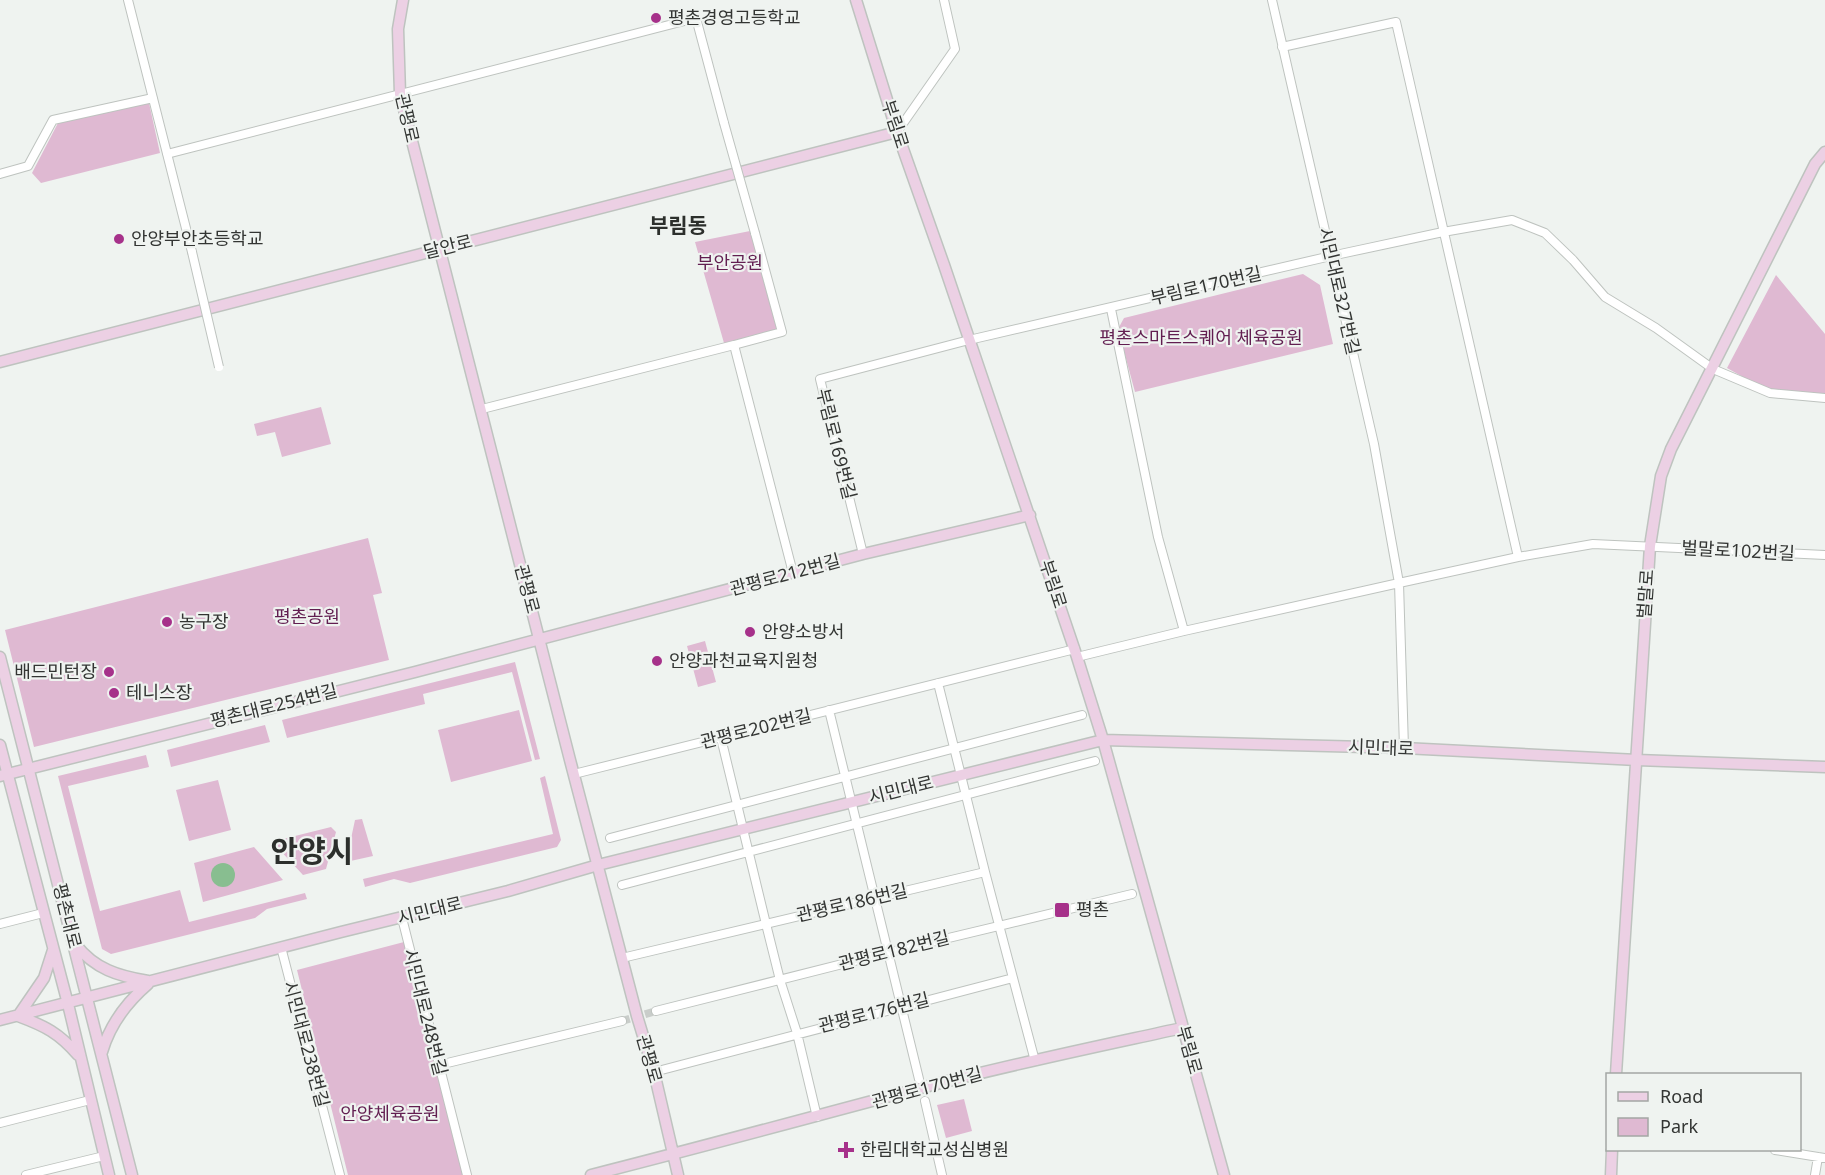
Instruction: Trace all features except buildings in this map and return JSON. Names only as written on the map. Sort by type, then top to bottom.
[{"type":"street","points":[[128,0],[219,367]]},
{"type":"street","name":"관평로","points":[[403,0],[398,29],[400,94],[574,774],[654,1072],[678,1175]]},
{"type":"street","name":"부림로","points":[[856,0],[897,132],[1076,653],[1103,740],[1224,1175]]},
{"type":"street","points":[[897,132],[955,49],[944,0]]},
{"type":"street","name":"시민대로327번길","points":[[1272,0],[1374,444],[1399,583],[1404,748]]},
{"type":"street","points":[[167,154],[696,18],[782,332],[482,409]]},
{"type":"street","points":[[1111,309],[1158,537],[1184,631],[1518,557],[1395,22],[1282,47]]},
{"type":"street","points":[[0,174],[28,166],[53,120],[153,98]]},
{"type":"street","name":"달안로","points":[[0,362],[897,132]]},
{"type":"street","name":"벌말로","points":[[1616,1073],[1644,625],[1650,546],[1659,487],[1665,466],[1713,369],[1815,164],[1825,152]]},
{"type":"street","name":"부림로170번길","points":[[969,340],[1443,231],[1512,220],[1545,232],[1574,260],[1605,297],[1656,328],[1713,369],[1770,393],[1825,398]]},
{"type":"street","name":"부림로169번길","points":[[863,554],[820,379],[969,340]]},
{"type":"street","points":[[734,345],[793,573]]},
{"type":"street","name":"관평로212번길","points":[[540,639],[863,554],[1030,515]]},
{"type":"street","name":"벌말로102번길","points":[[1518,557],[1593,544],[1825,555]]},
{"type":"street","name":"관평로202번길","points":[[574,774],[938,683],[1184,631]]},
{"type":"street","name":"평촌대로254번길","points":[[4,775],[540,639]]},
{"type":"street","name":"평촌대로","points":[[0,657],[132,1175]]},
{"type":"street","points":[[938,683],[998,925],[1035,1060]]},
{"type":"street","points":[[829,711],[920,1079]]},
{"type":"street","points":[[610,837],[1082,715]]},
{"type":"street","points":[[721,738],[780,980],[797,1033],[817,1117]]},
{"type":"street","name":"시민대로","points":[[0,1020],[402,918],[598,865],[1103,740],[1404,748],[1825,767]]},
{"type":"street","name":"평촌대로","points":[[0,745],[4,775],[68,1004],[109,1175]]},
{"type":"street","points":[[622,885],[1095,761]]},
{"type":"street","name":"관평로186번길","points":[[622,958],[985,872]]},
{"type":"street","name":"관평로182번길","points":[[656,1011],[998,925],[1132,894]]},
{"type":"street","points":[[0,924],[44,913]]},
{"type":"street","name":"시민대로248번길","points":[[402,918],[467,1175]]},
{"type":"street","points":[[74,943],[98,966],[125,977],[151,981]]},
{"type":"street","name":"시민대로238번길","points":[[281,947],[340,1175]]},
{"type":"street","points":[[53,948],[44,978],[18,1016],[57,1033],[81,1058]]},
{"type":"street","name":"관평로176번길","points":[[654,1072],[1012,978]]},
{"type":"street","points":[[101,1052],[114,1022],[134,997],[151,981]]},
{"type":"street","points":[[439,1065],[622,1021]]},
{"type":"street","name":"관평로170번길","points":[[591,1175],[922,1088],[1035,1060],[1182,1028]]},
{"type":"street","points":[[0,1123],[90,1100]]},
{"type":"street","points":[[925,1101],[942,1175]]},
{"type":"street","points":[[1611,1175],[1612,1151]]},
{"type":"street","points":[[1786,1151],[1821,1157],[1815,1175]]},
{"type":"street","points":[[26,1175],[104,1156]]},
{"type":"green space","points":[[149,103],[160,153],[41,183],[32,173],[58,123]]},
{"type":"green space","name":"부안공원","points":[[750,231],[777,330],[724,343],[695,242]]},
{"type":"green space","name":"평촌스마트스퀘어 체육공원","points":[[1303,274],[1320,285],[1333,344],[1135,392],[1118,329],[1124,318]]},
{"type":"green space","points":[[1776,275],[1825,334],[1825,394],[1780,393],[1763,388],[1727,368]]},
{"type":"green space","points":[[321,407],[331,444],[282,457],[275,432],[257,436],[254,424]]},
{"type":"green space","name":"평촌공원","points":[[368,538],[382,593],[373,595],[389,660],[34,747],[5,630]]},
{"type":"green space","points":[[705,641],[716,682],[698,687],[687,646]]},
{"type":"green space","points":[[515,662],[540,759],[535,760],[512,672],[423,694],[425,704],[287,738],[282,720]]},
{"type":"green space","points":[[519,710],[532,761],[451,782],[438,730]]},
{"type":"green space","points":[[265,725],[270,742],[171,767],[167,750]]},
{"type":"green space","points":[[146,755],[149,767],[68,786],[100,911],[180,890],[189,922],[305,893],[307,899],[267,909],[255,918],[111,954],[102,949],[58,776]]},
{"type":"green space","points":[[545,776],[561,840],[557,847],[410,883],[394,879],[365,887],[363,879],[553,834],[540,778]]},
{"type":"green space","points":[[218,780],[231,830],[189,841],[176,790]]},
{"type":"green space","points":[[362,819],[373,856],[346,862],[355,820]]},
{"type":"green space","points":[[331,827],[336,832],[326,869],[303,875],[277,847],[279,840]]},
{"type":"green space","points":[[254,847],[283,880],[203,902],[194,863]]},
{"type":"green space","name":"안양체육공원","points":[[404,942],[463,1175],[348,1175],[297,970]]},
{"type":"green space","points":[[964,1099],[972,1131],[946,1138],[937,1105]]},
{"type":"shaded area","points":[[223,863],[231,867],[235,875],[231,883],[223,887],[215,883],[211,875],[215,867]]},
{"type":"tunnel","points":[[622,1021],[656,1011]]},
{"type":"place","name":"평촌경영고등학교","points":[[656,18]]},
{"type":"place","name":"안양부안초등학교","points":[[119,239]]},
{"type":"place","name":"농구장","points":[[167,622]]},
{"type":"place","name":"안양소방서","points":[[750,632]]},
{"type":"place","name":"안양과천교육지원청","points":[[657,661]]},
{"type":"place","name":"배드민턴장","points":[[109,672]]},
{"type":"place","name":"테니스장","points":[[114,693]]},
{"type":"place","name":"평촌","points":[[1062,910]]},
{"type":"place","name":"한림대학교성심병원","points":[[846,1150]]},
{"type":"district","name":"부림동","points":[[678,226]]},
{"type":"district","name":"안양시","points":[[312,852]]}]
